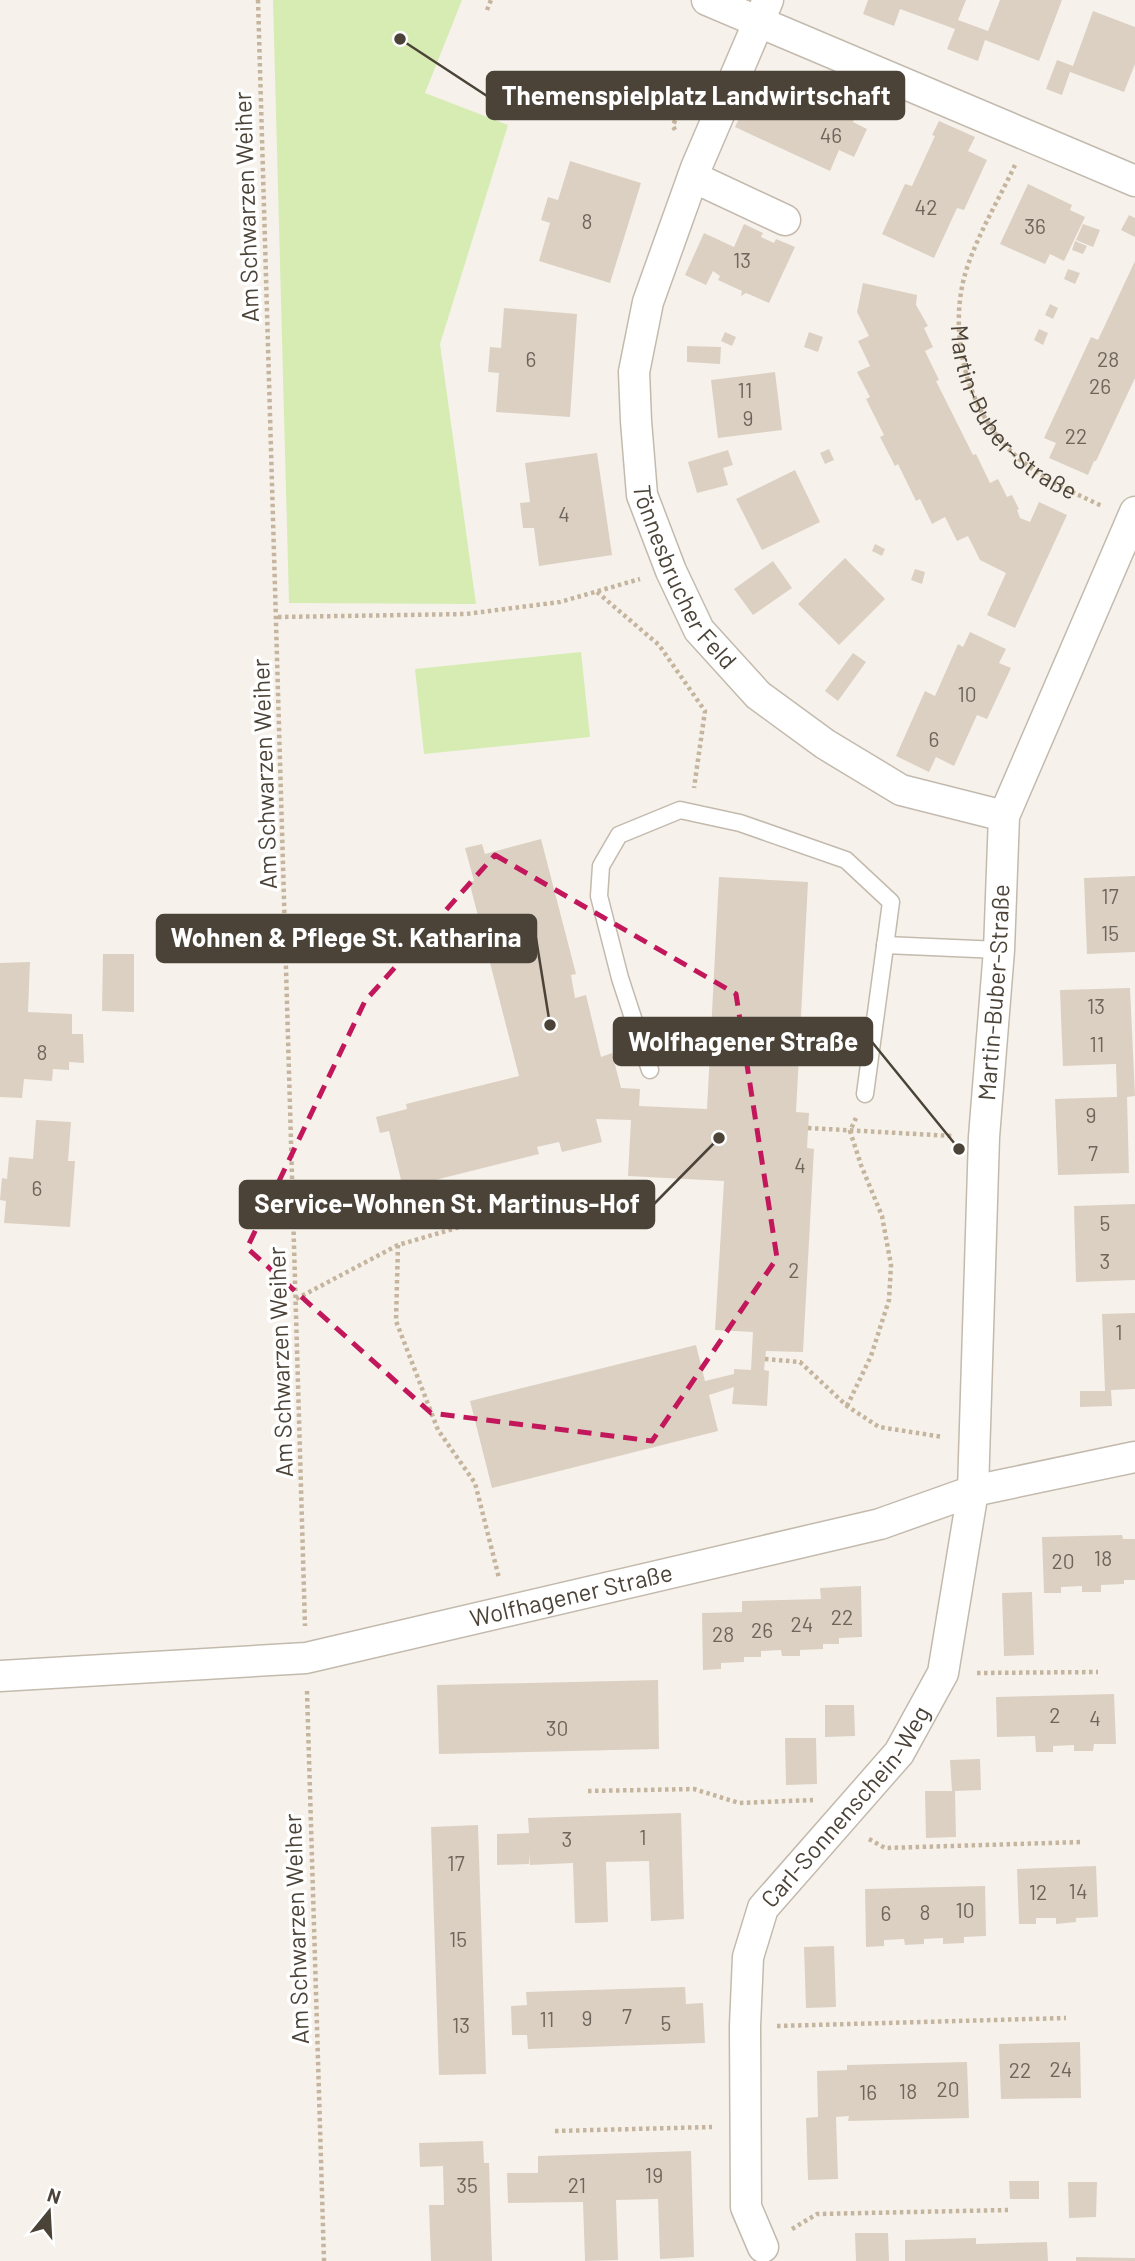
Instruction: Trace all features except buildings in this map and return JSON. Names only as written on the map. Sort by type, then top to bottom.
[{"type":"street","points":[[707,0],[762,10],[1029,136],[1135,181]]},
{"type":"street","name":"Tönnesbrucher Feld","points":[[762,10],[693,177],[648,302],[635,372],[642,495],[671,571],[699,630],[758,695],[825,744],[901,790],[1004,816]]},
{"type":"street","points":[[693,177],[785,220]]},
{"type":"street","name":"Martin-Buber-Straße","points":[[973,1491],[984,1137],[999,950],[1004,816],[1133,516]]},
{"type":"street","name":"Wolfhagener Straße","points":[[0,1676],[306,1658],[880,1524],[973,1491],[1135,1457]]},
{"type":"street","name":"Carl-Sonnenschein-Weg","points":[[763,2247],[746,2207],[745,2026],[748,1957],[762,1908],[899,1753],[943,1673],[973,1491]]},
{"type":"lane","points":[[650,1070],[620,978],[599,896],[601,866],[619,835],[680,810],[740,823],[846,860],[891,902],[865,1094]]},
{"type":"lane","points":[[885,945],[999,950]]},
{"type":"path","name":"Am Schwarzen Weiher","points":[[258,0],[324,2261]]},
{"type":"path","points":[[487,10],[491,0]]},
{"type":"path","name":"Martin-Buber-Straße","points":[[1029,136],[969,263],[960,300],[958,323],[963,361],[975,398],[993,431],[1021,461],[1054,484],[1133,516]]},
{"type":"path","points":[[278,617],[466,614],[560,602],[671,571]]},
{"type":"path","points":[[597,591],[659,645],[705,711],[692,797],[680,810]]},
{"type":"path","points":[[808,1128],[984,1137]]},
{"type":"path","points":[[847,1406],[871,1356],[889,1300],[891,1265],[882,1216],[850,1131]]},
{"type":"path","points":[[296,1299],[398,1245],[608,1184]]},
{"type":"path","points":[[398,1245],[396,1321],[438,1430],[475,1483],[508,1611]]},
{"type":"path","points":[[765,1359],[800,1362],[847,1406],[879,1427],[975,1443]]},
{"type":"path","points":[[943,1673],[1098,1672]]},
{"type":"path","points":[[588,1791],[694,1789],[739,1803],[860,1799]]},
{"type":"path","points":[[839,1822],[885,1848],[1083,1842]]},
{"type":"path","points":[[745,2026],[1066,2018]]},
{"type":"path","points":[[555,2131],[747,2126]]},
{"type":"path","points":[[763,2247],[817,2214],[1008,2210]]},
{"type":"highlighted area","points":[[495,855],[736,994],[777,1258],[652,1441],[431,1413],[247,1248],[365,1001]]},
{"type":"green space","points":[[273,0],[462,0],[425,93],[508,125],[440,344],[476,604],[289,603]]},
{"type":"green space","points":[[581,652],[590,737],[424,754],[415,669]]},
{"type":"place","name":"Themenspielplatz Landwirtschaft","points":[[400,39]]},
{"type":"place","name":"Wohnen & Pflege St. Katharina","points":[[550,1025]]},
{"type":"place","name":"Service-Wohnen St. Martinus-Hof","points":[[719,1138]]},
{"type":"place","name":"Wolfhagener Straße","points":[[959,1149]]}]
